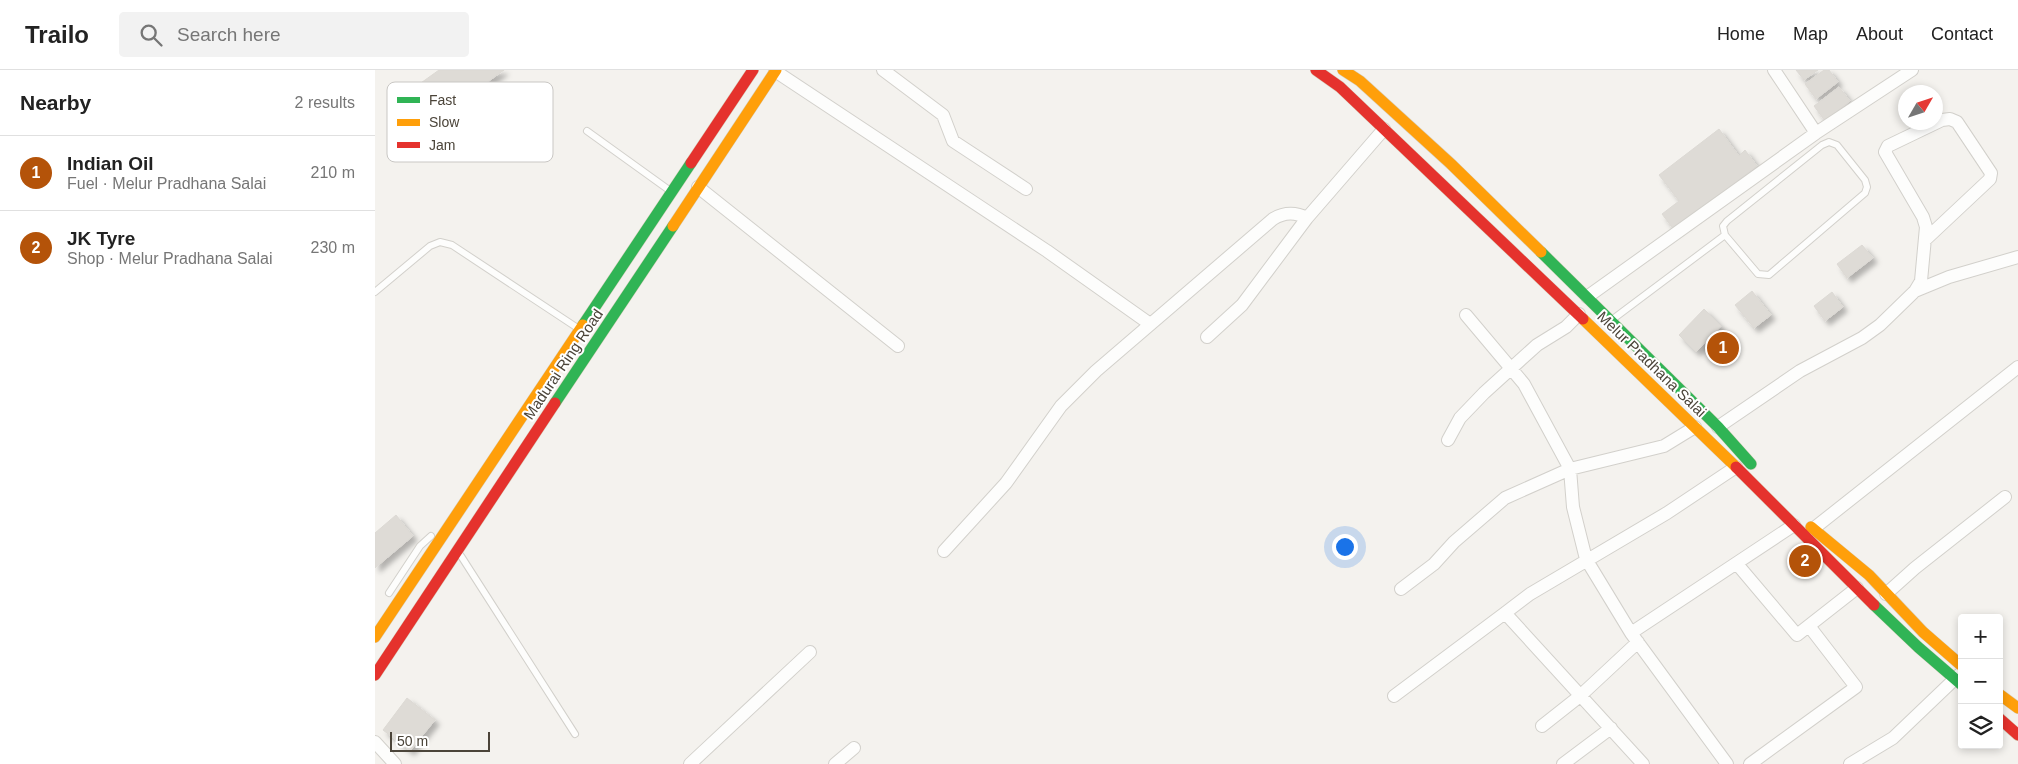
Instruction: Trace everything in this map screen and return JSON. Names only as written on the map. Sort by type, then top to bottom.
[{"type":"main road","name":"Madurai Ring Road","points":[[375,637],[753,70]]},
{"type":"main road","name":"Madurai Ring Road","points":[[375,675],[775,70]]},
{"type":"main road","name":"Melur Pradhana Salai","points":[[1316,70],[1340,87],[1384,128],[1579,314],[1857,588],[1958,678]]},
{"type":"main road","name":"Melur Pradhana Salai","points":[[1343,70],[1360,81],[1451,164],[1718,428],[1759,473]]},
{"type":"main road","points":[[1784,499],[1813,529],[1869,575],[1923,632],[1958,663]]},
{"type":"main road","points":[[2003,697],[2018,708]]},
{"type":"main road","points":[[2003,721],[2018,734]]},
{"type":"street","points":[[775,70],[1047,251],[1150,324]]},
{"type":"street","points":[[883,70],[943,114],[953,141],[1026,189]]},
{"type":"street","points":[[1774,70],[1816,133]]},
{"type":"street","points":[[1587,297],[1816,133],[1912,70]]},
{"type":"street","points":[[1915,292],[1921,281],[1926,227],[1923,217],[1885,152],[1888,146],[1942,120],[1950,119],[1957,122],[1991,173],[1990,179],[1925,240]]},
{"type":"street","points":[[1207,337],[1242,305],[1307,218],[1384,128]]},
{"type":"street","points":[[698,187],[897,346]]},
{"type":"street","points":[[944,551],[1006,483],[1061,406],[1096,371],[1273,219],[1280,215],[1297,213],[1307,218]]},
{"type":"street","points":[[1718,428],[1800,371],[1862,338],[1915,292],[1949,277],[2018,257]]},
{"type":"street","points":[[1448,440],[1460,418],[1484,393],[1537,345],[1566,327],[1579,314]]},
{"type":"street","points":[[1466,315],[1524,384],[1570,469],[1573,507],[1587,559],[1635,638],[1727,764]]},
{"type":"street","points":[[1813,529],[2018,367]]},
{"type":"street","points":[[1401,589],[1434,564],[1454,542],[1505,498],[1570,469],[1664,446],[1695,427]]},
{"type":"street","points":[[1394,696],[1530,594],[1667,513],[1736,467]]},
{"type":"street","points":[[1886,594],[1915,568],[2005,497]]},
{"type":"street","points":[[1542,726],[1580,696],[1635,638],[1794,525]]},
{"type":"street","points":[[1737,564],[1797,636],[1857,588]]},
{"type":"street","points":[[1505,613],[1643,764]]},
{"type":"street","points":[[1750,764],[1856,687],[1809,626]]},
{"type":"street","points":[[690,764],[810,652]]},
{"type":"street","points":[[1850,764],[1893,738],[1958,680]]},
{"type":"street","points":[[1563,764],[1611,728]]},
{"type":"street","points":[[375,742],[395,764]]},
{"type":"street","points":[[835,764],[854,748]]},
{"type":"lane","points":[[587,131],[672,192]]},
{"type":"lane","points":[[1829,142],[1837,145],[1865,180],[1867,188],[1865,193],[1769,275],[1758,274],[1725,235],[1723,226],[1727,221],[1822,145],[1829,142]]},
{"type":"lane","points":[[1611,321],[1725,235]]},
{"type":"lane","points":[[375,292],[431,246],[439,242],[451,245],[581,330]]},
{"type":"lane","points":[[389,593],[420,546],[433,533],[453,519]]},
{"type":"lane","points":[[469,533],[460,560],[575,734]]},
{"type":"building","points":[[439,70],[504,70],[488,82],[422,82]]},
{"type":"building","points":[[1796,70],[1818,70],[1804,80]]},
{"type":"building","points":[[1824,70],[1829,70],[1838,82],[1816,99],[1805,84]]},
{"type":"building","points":[[1839,87],[1850,101],[1825,121],[1814,106]]},
{"type":"building","points":[[1719,129],[1739,156],[1745,150],[1757,166],[1674,230],[1662,214],[1679,201],[1659,175]]},
{"type":"building","points":[[1862,245],[1873,258],[1847,278],[1837,264]]},
{"type":"building","points":[[1752,291],[1771,315],[1754,328],[1735,305]]},
{"type":"building","points":[[1832,292],[1843,307],[1825,321],[1814,306]]},
{"type":"building","points":[[1704,309],[1721,326],[1696,352],[1679,335]]},
{"type":"building","points":[[396,515],[413,536],[375,568],[375,533]]},
{"type":"building","points":[[407,698],[435,720],[410,751],[383,730]]},
{"type":"traffic: fast","points":[[583,325],[691,163]]},
{"type":"traffic: fast","points":[[555,403],[673,226]]},
{"type":"traffic: fast","points":[[1541,252],[1718,427],[1751,464]]},
{"type":"traffic: fast","points":[[1874,605],[1958,682]]},
{"type":"traffic: slow","points":[[673,226],[776,70]]},
{"type":"traffic: slow","points":[[1343,70],[1360,81],[1451,164],[1541,252]]},
{"type":"traffic: slow","points":[[1583,319],[1736,467]]},
{"type":"traffic: slow","points":[[375,637],[583,325]]},
{"type":"traffic: slow","points":[[1811,527],[1869,575],[1923,632],[1958,663]]},
{"type":"traffic: slow","points":[[2003,697],[2018,708]]},
{"type":"traffic: jam","points":[[691,163],[753,70]]},
{"type":"traffic: jam","points":[[1316,70],[1340,87],[1583,319]]},
{"type":"traffic: jam","points":[[375,675],[555,403]]},
{"type":"traffic: jam","points":[[1736,467],[1874,605]]},
{"type":"traffic: jam","points":[[2003,722],[2018,735]]},
{"type":"place","name":"Indian Oil","points":[[1723,348]]},
{"type":"place","name":"JK Tyre","points":[[1805,561]]}]
